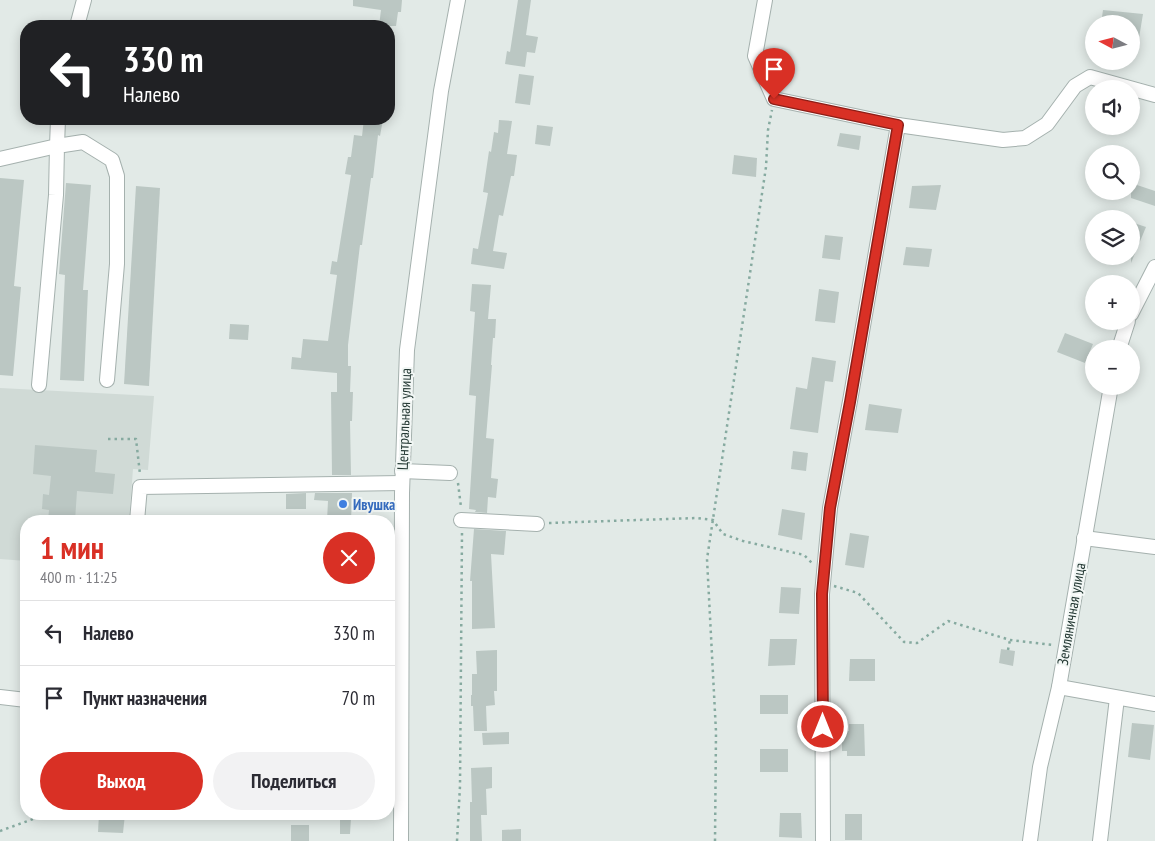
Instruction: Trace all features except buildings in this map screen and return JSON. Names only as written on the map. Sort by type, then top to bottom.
[{"type":"street","points":[[79,20],[84,0]]},
{"type":"street","name":"Центральная улица","points":[[401,841],[402,477],[407,350],[441,91],[458,0]]},
{"type":"street","points":[[765,0],[755,56],[774,99],[898,125],[1003,140],[1025,138],[1047,124],[1075,86],[1090,77],[1155,95]]},
{"type":"street","points":[[38,385],[56,195],[58,125]]},
{"type":"street","points":[[823,841],[824,578],[830,508],[898,125]]},
{"type":"street","points":[[0,159],[83,142],[112,160],[117,176],[117,264],[107,380]]},
{"type":"street","points":[[1140,296],[1155,267]]},
{"type":"street","name":"Земляничная улица","points":[[1030,841],[1040,767],[1059,687],[1109,395]]},
{"type":"street","points":[[138,515],[140,487],[402,477],[454,478]]},
{"type":"street","points":[[462,520],[537,524]]},
{"type":"street","points":[[1084,538],[1155,548]]},
{"type":"street","points":[[1059,687],[1155,704]]},
{"type":"street","points":[[0,696],[20,699]]},
{"type":"street","points":[[1100,841],[1117,698]]},
{"type":"path","points":[[715,841],[716,732],[707,559],[774,99]]},
{"type":"path","points":[[108,439],[136,440],[140,487]]},
{"type":"path","points":[[454,478],[462,520],[460,786],[457,841]]},
{"type":"path","points":[[537,524],[697,518],[713,520],[723,534],[742,541],[804,555],[824,578],[858,593],[904,642],[917,643],[948,621],[1010,640],[1058,646]]},
{"type":"path","points":[[1008,650],[1010,640]]},
{"type":"path","points":[[0,832],[31,820]]},
{"type":"shaded area","points":[[0,388],[154,396],[148,470],[133,469],[129,515],[20,515],[20,561],[0,559]]},
{"type":"place","name":"Ивушка","points":[[343,504]]},
{"type":"route","points":[[774,99],[898,125],[830,508],[822,594],[823,727]]}]
